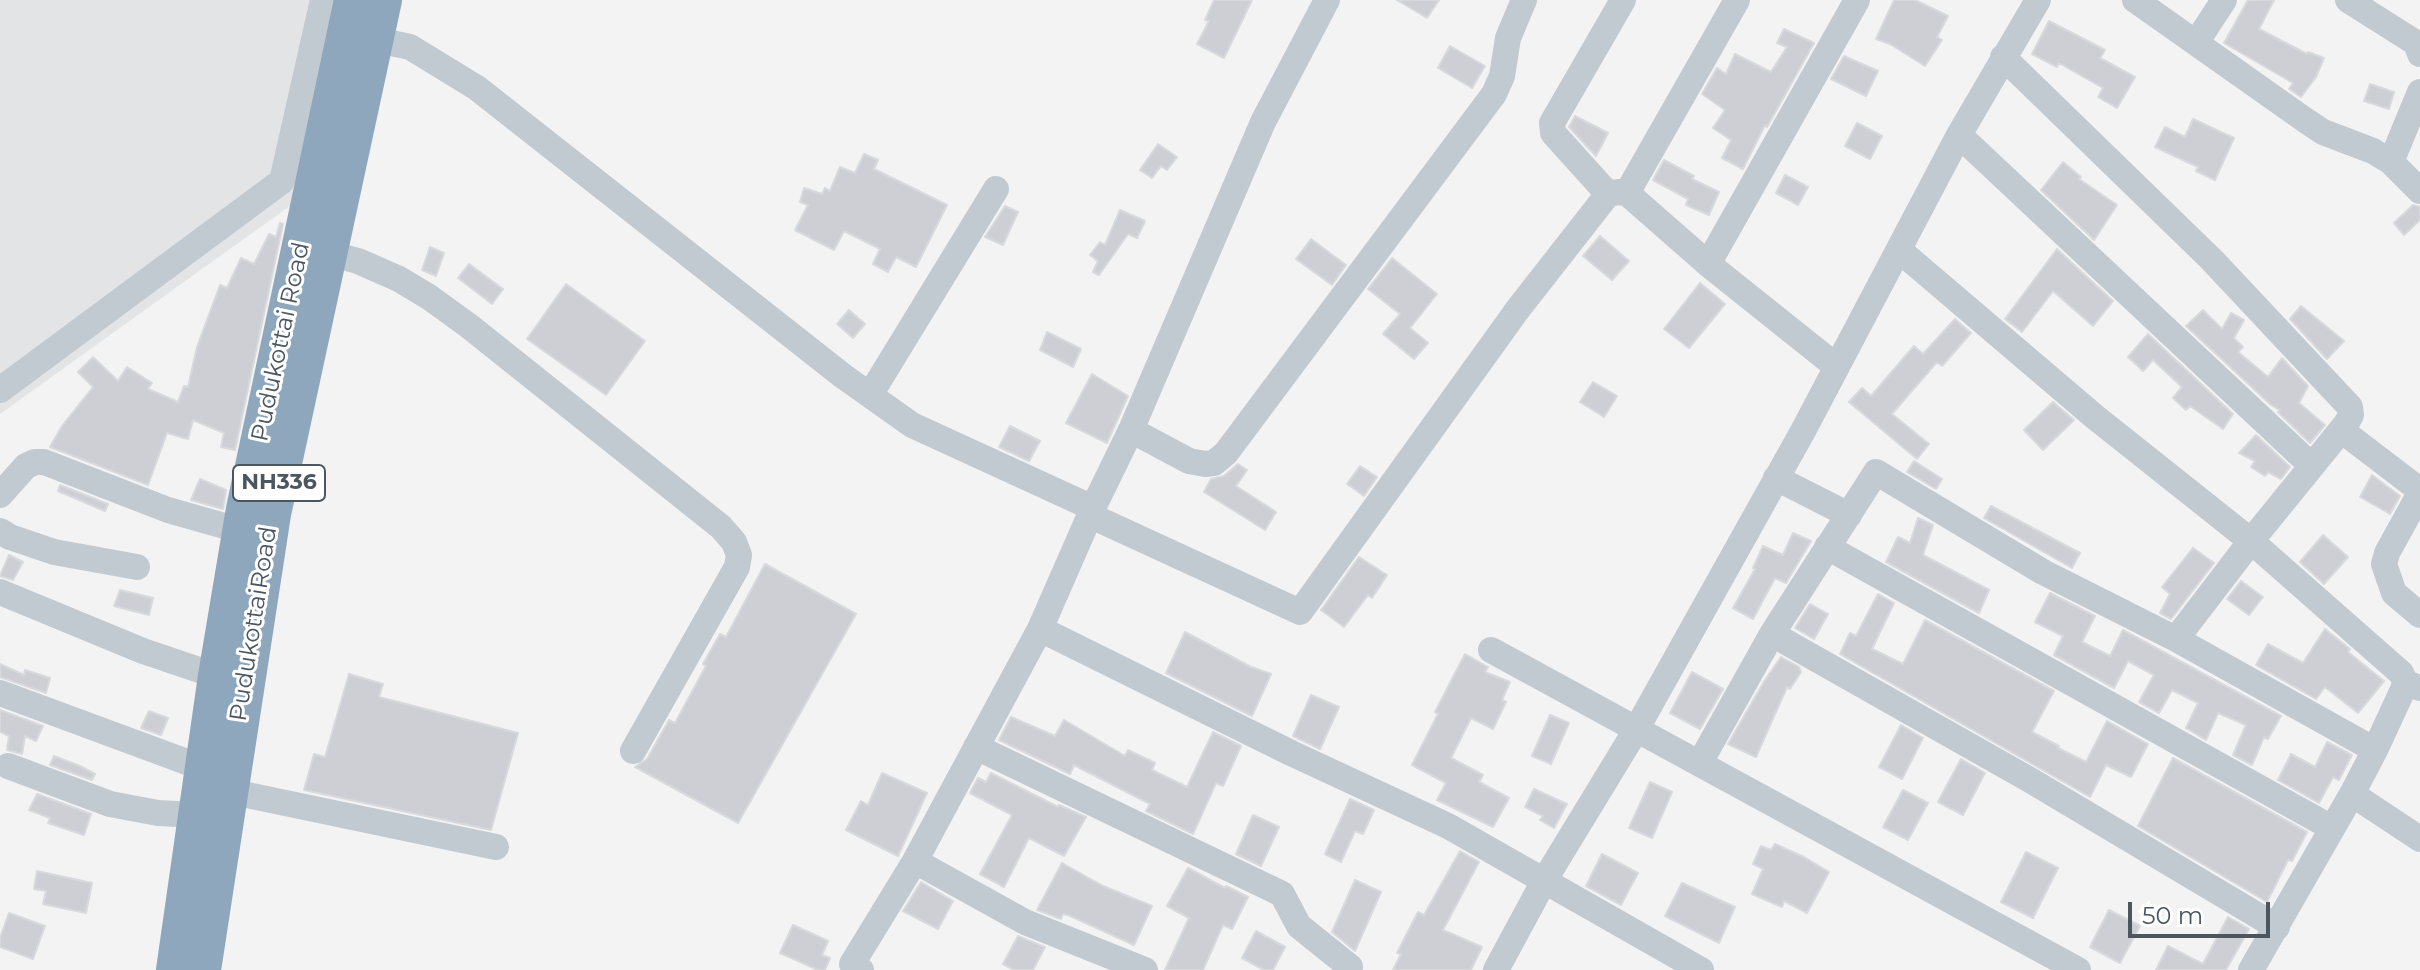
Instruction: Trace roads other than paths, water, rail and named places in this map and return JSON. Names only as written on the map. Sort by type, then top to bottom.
[{"type":"highway","name":"NH336","points":[[358,24],[383,0]]},
{"type":"highway","name":"Pudukottai Road","points":[[175,970],[197,815],[216,780],[217,676],[242,531],[316,250],[358,24]]},
{"type":"highway","name":"PudukottaiRoad","points":[[202,970],[216,780],[272,514],[316,250]]},
{"type":"street","points":[[0,390],[282,181],[323,0]]},
{"type":"street","points":[[854,968],[1040,629],[1131,430],[1263,122],[1327,0]]},
{"type":"street","points":[[1131,430],[1189,461],[1214,463],[1226,453],[1494,94],[1502,76],[1508,38],[1524,0]]},
{"type":"street","points":[[1623,0],[1552,123],[1553,133],[1618,194],[1837,367]]},
{"type":"street","points":[[358,24],[410,47],[477,88],[912,425],[1300,612],[1518,309],[1618,194],[1737,0]]},
{"type":"street","points":[[1708,264],[1857,0]]},
{"type":"street","points":[[1496,970],[1544,881],[1636,730],[1837,367],[1959,135],[2038,0]]},
{"type":"street","points":[[2135,0],[2323,132],[2373,151],[2391,162],[2420,191]]},
{"type":"street","points":[[2196,43],[2224,0]]},
{"type":"street","points":[[2348,0],[2416,43],[2420,54]]},
{"type":"street","points":[[2003,57],[2212,260],[2350,407],[2351,415],[2341,430],[2176,639]]},
{"type":"street","points":[[2391,162],[2420,92]]},
{"type":"street","points":[[1959,135],[2312,466]]},
{"type":"street","points":[[870,395],[996,189]]},
{"type":"street","points":[[316,250],[358,261],[399,279],[469,326],[721,527],[734,542],[739,555],[737,567],[633,751]]},
{"type":"street","points":[[1899,250],[2095,417],[2251,541],[2413,686],[2251,970]]},
{"type":"street","points":[[2341,430],[2417,488],[2419,495],[2384,564],[2394,593],[2420,615]]},
{"type":"street","points":[[0,495],[26,466],[44,462],[154,505],[242,531]]},
{"type":"street","points":[[1702,759],[1772,634],[1876,472],[2043,572],[2176,639],[2375,750]]},
{"type":"street","points":[[1776,478],[1849,515]]},
{"type":"street","points":[[0,531],[54,552],[137,567]]},
{"type":"street","points":[[1827,547],[2332,828]]},
{"type":"street","points":[[0,592],[143,651],[217,676]]},
{"type":"street","points":[[1040,629],[1291,753],[1448,826],[1701,970]]},
{"type":"street","points":[[1772,634],[2030,780],[2277,927]]},
{"type":"street","points":[[1491,650],[2078,970]]},
{"type":"street","points":[[0,693],[216,780],[496,847]]},
{"type":"street","points":[[976,747],[1282,894],[1299,926],[1351,969]]},
{"type":"street","points":[[8,766],[110,804],[158,813],[197,815]]},
{"type":"street","points":[[2352,794],[2420,839]]},
{"type":"street","points":[[915,861],[1025,922],[1145,970]]}]
